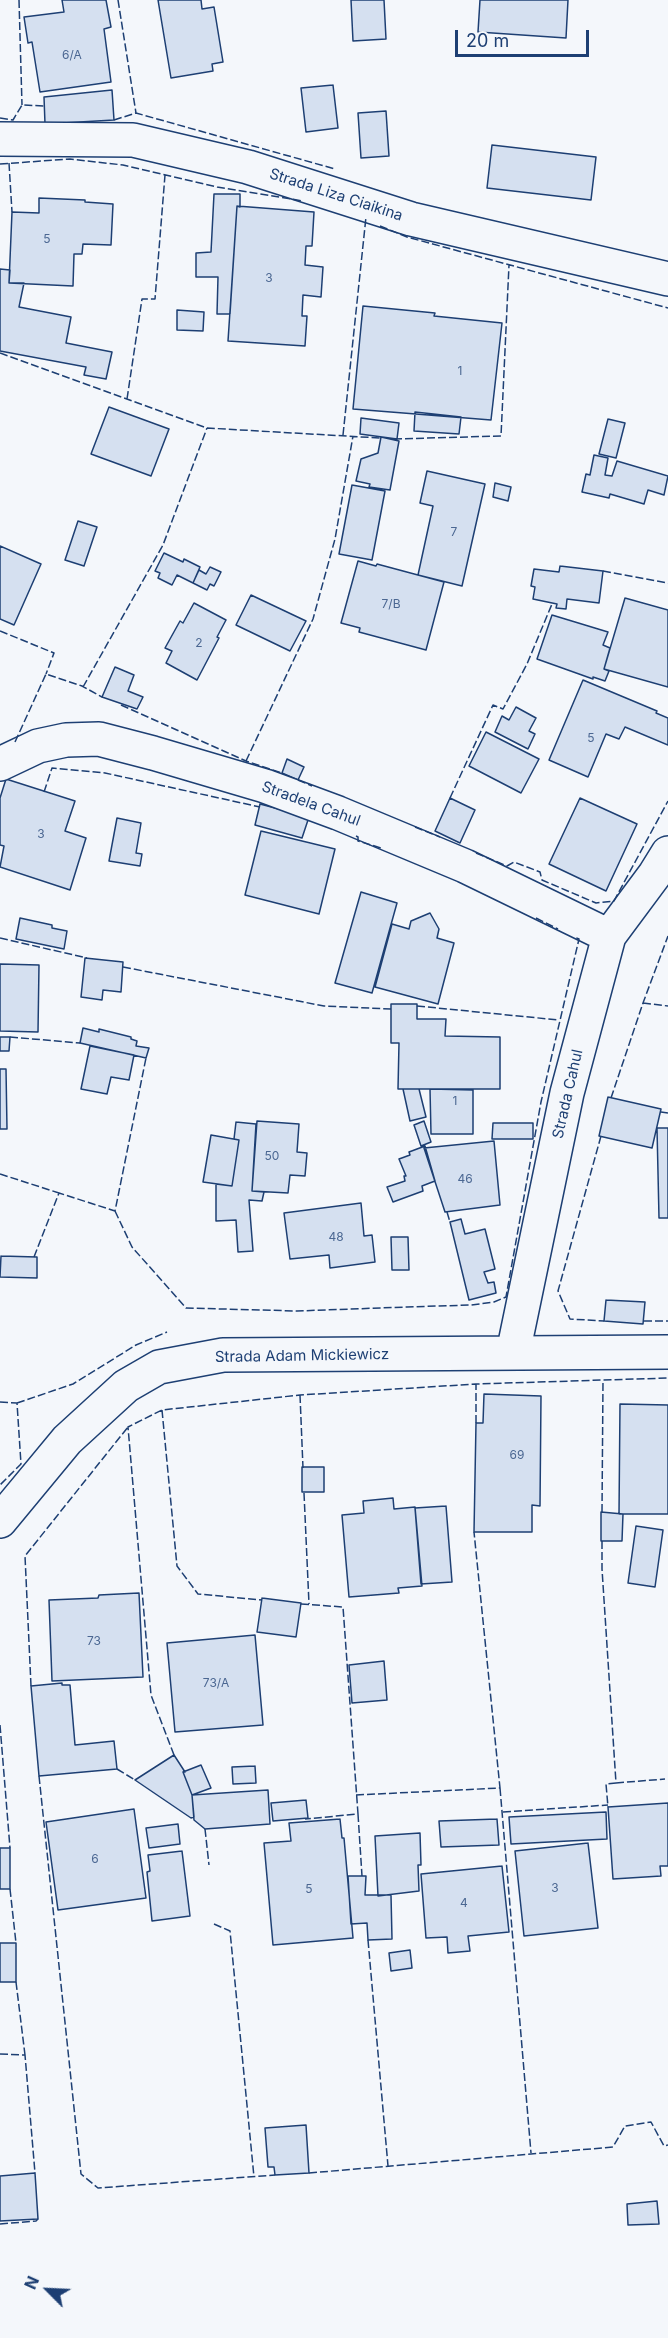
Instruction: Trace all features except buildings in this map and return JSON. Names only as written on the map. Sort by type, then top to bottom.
[{"type":"street","name":"Strada Liza Ciaikina","points":[[0,139],[133,140],[248,167],[411,219],[668,279]]},
{"type":"street","name":"Stradela Cahul","points":[[0,764],[38,746],[66,740],[99,739],[153,753],[265,786],[338,813],[465,866],[609,936]]},
{"type":"street","name":"Strada Cahul","points":[[513,1353],[567,1093],[609,936],[668,853]]},
{"type":"street","name":"Strada Adam Mickiewicz","points":[[0,1521],[67,1440],[91,1416],[126,1386],[159,1367],[223,1355],[668,1352]]},
{"type":"fence","points":[[19,0],[22,105]]},
{"type":"fence","points":[[118,0],[136,113]]},
{"type":"fence","points":[[0,118],[13,120],[22,105],[44,106]]},
{"type":"fence","points":[[114,120],[136,113],[335,169]]},
{"type":"fence","points":[[0,164],[70,159],[123,165],[217,187],[303,201]]},
{"type":"fence","points":[[9,163],[12,212]]},
{"type":"fence","points":[[127,399],[142,299],[155,299],[165,175]]},
{"type":"fence","points":[[343,435],[366,217]]},
{"type":"fence","points":[[380,226],[407,237],[668,308]]},
{"type":"fence","points":[[394,439],[501,436],[509,265]]},
{"type":"fence","points":[[0,353],[207,428],[380,438]]},
{"type":"fence","points":[[83,687],[163,545],[207,428]]},
{"type":"fence","points":[[246,761],[313,619],[335,539],[353,436]]},
{"type":"fence","points":[[603,571],[668,583]]},
{"type":"fence","points":[[450,798],[493,705],[503,709],[527,664],[552,604]]},
{"type":"fence","points":[[0,631],[54,653],[46,674]]},
{"type":"fence","points":[[15,742],[46,674],[82,686],[102,697]]},
{"type":"fence","points":[[121,705],[246,761],[282,773]]},
{"type":"fence","points":[[44,792],[52,768],[105,773],[260,807]]},
{"type":"fence","points":[[298,780],[312,786]]},
{"type":"fence","points":[[476,853],[507,866],[514,862],[540,872],[542,880],[596,903],[614,901],[668,801]]},
{"type":"fence","points":[[415,827],[440,837]]},
{"type":"fence","points":[[356,836],[358,841],[381,848]]},
{"type":"fence","points":[[536,918],[558,929]]},
{"type":"fence","points":[[611,1098],[668,936]]},
{"type":"fence","points":[[115,1211],[132,1247],[186,1308],[297,1311],[471,1305],[494,1302],[506,1297],[541,1102],[579,939],[574,937]]},
{"type":"fence","points":[[0,938],[87,958]]},
{"type":"fence","points":[[123,967],[324,1006],[391,1009]]},
{"type":"fence","points":[[643,1003],[668,1006]]},
{"type":"fence","points":[[417,1006],[559,1020]]},
{"type":"fence","points":[[10,1037],[80,1043]]},
{"type":"fence","points":[[34,1257],[59,1193],[115,1211],[146,1058]]},
{"type":"fence","points":[[661,1112],[668,1113]]},
{"type":"fence","points":[[601,1136],[558,1291],[570,1319],[604,1321]]},
{"type":"fence","points":[[0,1174],[59,1193]]},
{"type":"fence","points":[[447,1212],[450,1222]]},
{"type":"fence","points":[[644,1321],[668,1321]]},
{"type":"fence","points":[[17,1403],[73,1384],[136,1345],[167,1332]]},
{"type":"fence","points":[[174,1755],[151,1695],[128,1427],[162,1410],[300,1395],[476,1384],[668,1378]]},
{"type":"fence","points":[[602,1512],[603,1380]]},
{"type":"fence","points":[[476,1384],[476,1423]]},
{"type":"fence","points":[[300,1395],[303,1468]]},
{"type":"fence","points":[[0,1402],[17,1403],[21,1464],[0,1485]]},
{"type":"fence","points":[[162,1410],[177,1566],[198,1594],[262,1600]]},
{"type":"fence","points":[[31,1686],[25,1556],[128,1427]]},
{"type":"fence","points":[[304,1493],[309,1604]]},
{"type":"fence","points":[[356,1795],[500,1788],[474,1532]]},
{"type":"fence","points":[[602,1541],[616,1783],[606,1784],[608,1807]]},
{"type":"fence","points":[[301,1604],[343,1607],[358,1814],[305,1819]]},
{"type":"fence","points":[[0,1725],[10,1848]]},
{"type":"fence","points":[[117,1769],[135,1780]]},
{"type":"fence","points":[[39,1776],[81,2174],[98,2188],[275,2175]]},
{"type":"fence","points":[[616,1783],[665,1779]]},
{"type":"fence","points":[[500,1788],[531,2153]]},
{"type":"fence","points":[[503,1812],[608,1805]]},
{"type":"fence","points":[[358,1814],[362,1876]]},
{"type":"fence","points":[[205,1829],[209,1865]]},
{"type":"fence","points":[[10,1889],[16,1943]]},
{"type":"fence","points":[[214,1924],[230,1931],[254,2177]]},
{"type":"fence","points":[[368,1940],[388,2166]]},
{"type":"fence","points":[[16,1982],[25,2055]]},
{"type":"fence","points":[[0,2054],[25,2055],[35,2173]]},
{"type":"fence","points":[[309,2173],[613,2147],[625,2126],[651,2122],[664,2146],[668,2145]]},
{"type":"fence","points":[[0,2224],[38,2219]]}]
